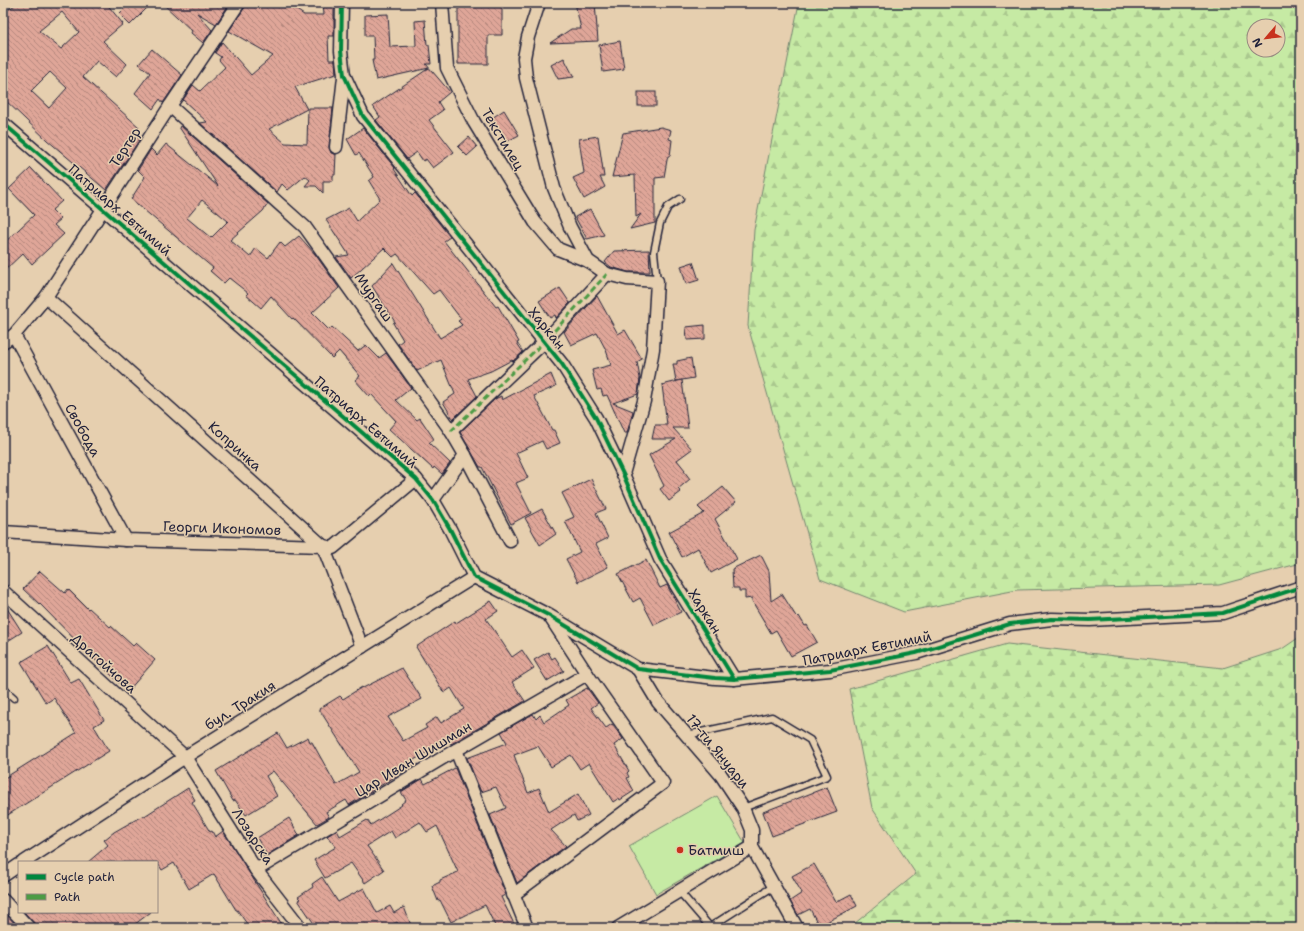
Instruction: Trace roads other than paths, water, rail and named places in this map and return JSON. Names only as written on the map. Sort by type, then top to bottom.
[{"type":"street","name":"Тертер","points":[[3,342],[14,335],[46,296],[239,3]]},
{"type":"street","name":"Харкан","points":[[342,3],[341,51],[344,75],[363,116],[562,364],[596,418],[660,559],[734,679]]},
{"type":"street","name":"Текстилец","points":[[442,3],[447,68],[474,122],[534,222],[558,249],[588,261],[607,274],[627,279],[657,282]]},
{"type":"street","name":"Текстилец","points":[[538,3],[525,51],[524,58],[526,78],[554,188],[570,227],[588,261]]},
{"type":"street","points":[[336,147],[344,75]]},
{"type":"street","name":"Мургаш","points":[[170,106],[305,227],[450,431],[465,455],[510,541]]},
{"type":"street","name":"Патриарх Евтимий","points":[[3,123],[416,479],[433,500],[450,529],[474,577],[548,615],[638,669],[734,679],[830,670],[916,653],[1010,624],[1052,618],[1090,620],[1223,614],[1301,587]]},
{"type":"street","points":[[450,431],[544,342],[607,274]]},
{"type":"street","points":[[622,474],[644,401],[653,349],[657,282]]},
{"type":"street","name":"Копринка","points":[[46,296],[323,546],[362,647]]},
{"type":"street","name":"Свобода","points":[[14,335],[126,540]]},
{"type":"street","points":[[433,500],[465,455]]},
{"type":"street","name":"Георги Икономов","points":[[3,532],[126,540],[323,546],[333,548],[416,479]]},
{"type":"street","name":"бул. Тракия","points":[[26,861],[185,757],[474,577]]},
{"type":"street","name":"Драгойчова","points":[[3,591],[185,757]]},
{"type":"street","points":[[513,895],[663,783],[548,615]]},
{"type":"street","name":"17-ти Януари","points":[[638,669],[658,702],[721,775],[743,808],[752,830],[752,847]]},
{"type":"street","name":"Цар Иван Шишман","points":[[256,870],[456,750],[587,674]]},
{"type":"street","points":[[456,750],[527,928]]},
{"type":"street","name":"Лозарска","points":[[185,757],[256,870],[298,927]]},
{"type":"street","points":[[618,928],[752,847],[797,928]]},
{"type":"street","points":[[3,876],[18,866]]},
{"type":"street","points":[[3,900],[29,928]]},
{"type":"lane","points":[[657,282],[654,252],[660,223],[668,207],[680,199]]},
{"type":"lane","points":[[3,688],[14,698]]},
{"type":"lane","points":[[687,735],[772,717],[810,740],[827,776],[743,808]]},
{"type":"lane","points":[[679,891],[710,927],[774,886]]},
{"type":"place","name":"Батмиш","points":[[680,850]]}]
